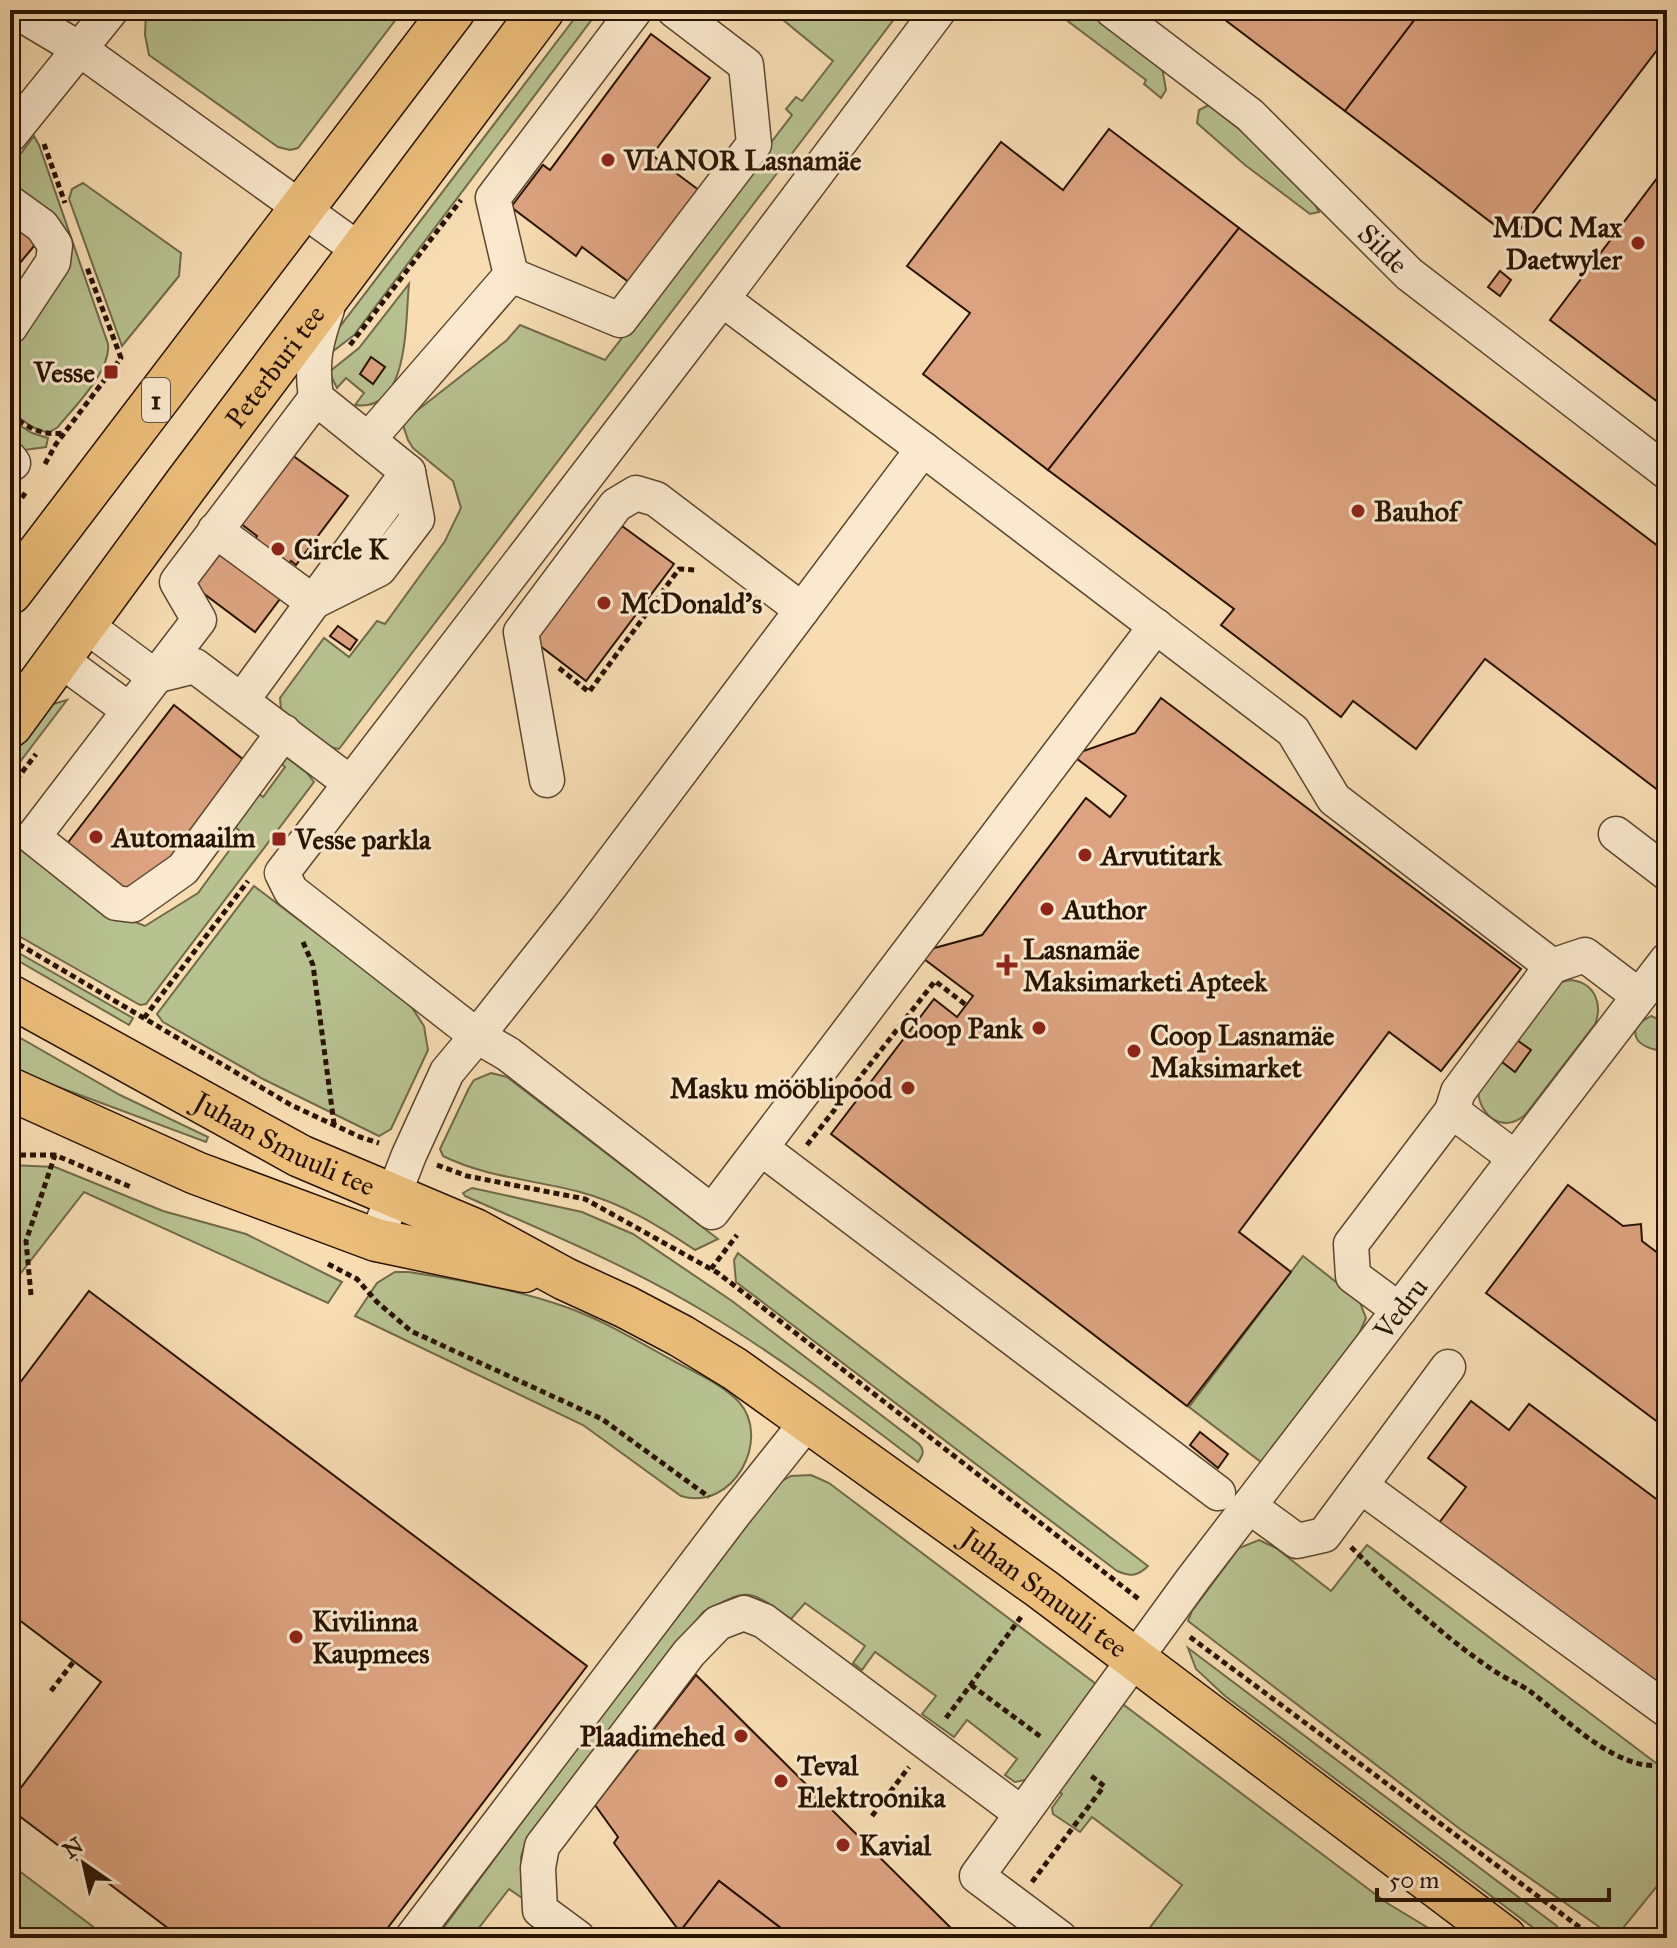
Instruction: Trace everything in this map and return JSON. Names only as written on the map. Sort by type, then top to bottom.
[{"type":"highway","name":"1","points":[[10,592],[453,10]]},
{"type":"highway","name":"Peterburi tee","points":[[10,725],[542,10]]},
{"type":"main road","points":[[10,975],[77,1032]]},
{"type":"main road","name":"Juhan Smuuli tee","points":[[10,996],[300,1156],[475,1230],[681,1336],[735,1369],[1137,1659],[1505,1938]]},
{"type":"main road","name":"Juhan Smuuli tee","points":[[10,1089],[196,1173],[376,1240],[565,1279]]},
{"type":"street","points":[[14,10],[81,50],[362,252]]},
{"type":"street","points":[[18,126],[111,10]]},
{"type":"street","points":[[511,275],[493,198],[635,10]]},
{"type":"street","points":[[511,275],[620,320],[754,144],[746,65],[674,10]]},
{"type":"street","points":[[939,10],[282,873],[291,891],[477,1036],[508,1054],[712,1212],[1156,626]]},
{"type":"street","name":"Silde","points":[[1112,10],[1250,115],[1409,274],[1667,472]]},
{"type":"street","points":[[10,203],[42,226],[55,245],[53,262],[10,327]]},
{"type":"street","points":[[368,440],[511,275]]},
{"type":"street","points":[[242,700],[408,472],[316,398],[314,345],[333,289]]},
{"type":"street","points":[[722,299],[1293,731],[1334,799],[1552,966]]},
{"type":"street","points":[[284,732],[183,869],[132,905],[116,903],[33,837],[199,620],[177,582],[316,398]]},
{"type":"street","points":[[376,1240],[447,1072],[554,940],[923,449]]},
{"type":"street","points":[[547,780],[521,632],[616,505],[636,493],[656,499],[714,561],[802,610]]},
{"type":"street","points":[[215,530],[313,602]]},
{"type":"street","points":[[84,624],[154,676]]},
{"type":"street","points":[[58,658],[129,710]]},
{"type":"street","points":[[154,676],[195,666],[350,783]]},
{"type":"street","points":[[1616,834],[1667,873]]},
{"type":"street","points":[[1399,1310],[1353,1276],[1351,1244],[1452,1111],[1458,1092],[1552,966],[1585,955],[1655,985]]},
{"type":"street","name":"Vedru","points":[[1060,1938],[977,1876],[1137,1659],[1234,1499],[1399,1310],[1515,1158],[1655,985]]},
{"type":"street","points":[[1452,1111],[1515,1158]]},
{"type":"street","points":[[761,1148],[1234,1499],[1297,1541],[1324,1535],[1448,1367]]},
{"type":"street","points":[[412,1938],[808,1421]]},
{"type":"street","points":[[1361,1486],[1667,1710]]},
{"type":"street","points":[[578,1938],[540,1910],[538,1868],[542,1846],[689,1653],[718,1623],[744,1613],[764,1621],[1022,1814]]},
{"type":"path","points":[[18,126],[41,135],[67,209]]},
{"type":"path","points":[[10,514],[24,470],[65,433],[121,358],[82,253]]},
{"type":"path","points":[[10,415],[37,432],[49,435],[65,433]]},
{"type":"path","points":[[557,667],[589,692],[679,569],[714,561]]},
{"type":"path","points":[[144,1018],[248,881]]},
{"type":"path","points":[[301,939],[313,965],[335,1125]]},
{"type":"path","points":[[789,1169],[935,981],[966,1005]]},
{"type":"path","points":[[31,1295],[26,1241],[55,1155]]},
{"type":"path","points":[[711,1269],[739,1233]]},
{"type":"path","points":[[357,1279],[377,1302],[411,1331],[602,1419],[733,1515]]},
{"type":"path","points":[[1330,1526],[1387,1584],[1447,1636],[1500,1675],[1528,1689],[1589,1740],[1614,1754],[1644,1764],[1667,1764]]},
{"type":"path","points":[[872,1816],[1071,1548]]},
{"type":"path","points":[[51,1691],[74,1661]]},
{"type":"path","points":[[10,1724],[20,1732]]},
{"type":"green space","points":[[146,10],[403,10],[298,148],[290,150],[278,147],[149,55],[145,35]]},
{"type":"green space","points":[[581,10],[599,10],[354,335],[327,356],[332,337]]},
{"type":"green space","points":[[771,10],[901,10],[339,749],[329,747],[281,709],[280,698],[324,638],[349,657],[377,621],[385,624],[445,541],[461,508],[453,481],[413,448],[403,425],[405,420],[507,340],[520,325],[605,360],[792,115],[786,109],[796,97],[802,101],[833,61]]},
{"type":"green space","points":[[1053,10],[1088,10],[1162,67],[1166,90],[1161,98],[1144,84],[1146,80]]},
{"type":"green space","points":[[1209,105],[1254,141],[1314,202],[1319,212],[1310,214],[1245,165],[1197,123],[1199,110]]},
{"type":"green space","points":[[34,136],[108,344],[98,377],[58,427],[48,433],[32,427],[10,411],[10,350],[71,259],[71,249],[10,188],[10,168]]},
{"type":"green space","points":[[83,183],[181,253],[179,276],[122,346],[69,199],[72,189]]},
{"type":"green space","points":[[409,284],[405,341],[395,380],[386,395],[373,404],[355,405],[364,393],[346,378],[337,388],[329,372],[359,348]]},
{"type":"green space","points":[[10,419],[32,433],[48,438],[46,447],[17,451],[10,447]]},
{"type":"green space","points":[[67,700],[10,775],[10,759],[53,704]]},
{"type":"green space","points":[[286,757],[314,782],[146,1004],[140,1005],[10,931],[10,837],[107,911],[145,926],[198,893],[242,833],[234,826],[258,793],[263,797],[285,767],[281,763]]},
{"type":"green space","points":[[254,886],[409,1003],[424,1026],[428,1050],[391,1129],[379,1136],[263,1079],[163,1022],[157,1014]]},
{"type":"green space","points":[[10,948],[133,1018],[129,1025],[10,956]]},
{"type":"green space","points":[[1571,980],[1586,985],[1595,996],[1598,1009],[1595,1024],[1525,1115],[1509,1123],[1494,1119],[1483,1108],[1478,1090],[1561,982]]},
{"type":"green space","points":[[1651,1016],[1667,1023],[1667,1036],[1657,1050],[1643,1045],[1635,1031],[1636,1025]]},
{"type":"green space","points":[[10,1032],[120,1095],[208,1137],[206,1142],[10,1069]]},
{"type":"green space","points":[[491,1073],[507,1077],[718,1239],[695,1250],[611,1202],[493,1173],[443,1156],[440,1149],[469,1088],[474,1080]]},
{"type":"green space","points":[[10,1165],[55,1167],[163,1211],[246,1234],[342,1282],[328,1303],[84,1192],[10,1287]]},
{"type":"green space","points":[[472,1188],[582,1212],[633,1234],[732,1301],[919,1444],[923,1451],[918,1462],[733,1329],[617,1265],[465,1196],[463,1193]]},
{"type":"green space","points":[[738,1253],[1148,1566],[1134,1574],[1117,1571],[736,1282],[734,1260]]},
{"type":"green space","points":[[1303,1256],[1359,1300],[1366,1318],[1359,1334],[1261,1462],[1189,1407]]},
{"type":"green space","points":[[395,1272],[484,1285],[572,1309],[707,1379],[739,1402],[748,1417],[751,1435],[749,1452],[742,1469],[731,1483],[717,1493],[700,1498],[681,1496],[583,1425],[355,1316],[377,1283]]},
{"type":"green space","points":[[811,1475],[829,1483],[1387,1903],[1445,1938],[1142,1938],[1182,1885],[1092,1817],[1080,1832],[1053,1814],[1052,1808],[1062,1794],[1034,1773],[1025,1780],[1015,1782],[1005,1775],[1017,1759],[967,1720],[954,1737],[922,1714],[936,1696],[875,1652],[862,1670],[853,1663],[865,1646],[805,1603],[791,1619],[757,1597],[740,1595],[703,1612],[525,1845],[521,1857],[525,1900],[509,1889],[471,1938],[436,1938],[775,1485],[791,1476]]},
{"type":"green space","points":[[1259,1540],[1276,1548],[1331,1591],[1367,1545],[1656,1763],[1667,1751],[1667,1874],[1615,1938],[1460,1829],[1188,1621],[1192,1611],[1239,1548]]},
{"type":"green space","points":[[1188,1648],[1557,1926],[1554,1938],[1547,1938],[1225,1696],[1196,1669]]},
{"type":"green space","points":[[10,1864],[108,1938],[10,1938]]},
{"type":"building","points":[[1212,10],[1422,10],[1345,111]]},
{"type":"building","points":[[1422,10],[1667,10],[1667,37],[1513,239],[1345,111]]},
{"type":"building","name":"VIANOR Lasnamäe","points":[[651,34],[710,78],[652,155],[704,194],[634,286],[582,247],[576,256],[511,207],[543,165],[550,170]]},
{"type":"building","points":[[1109,129],[1239,228],[1048,470],[923,374],[970,313],[907,266],[1001,142],[1063,190]]},
{"type":"building","name":"MDC Max Daetwyler","points":[[1667,165],[1667,409],[1550,320]]},
{"type":"building","points":[[18,221],[39,240],[10,275],[10,230]]},
{"type":"building","name":"Bauhof","points":[[1239,228],[1667,553],[1667,797],[1485,659],[1416,749],[1353,701],[1341,717],[1221,625],[1234,609],[1048,470]]},
{"type":"building","points":[[1500,271],[1511,280],[1500,296],[1488,287]]},
{"type":"building","points":[[371,357],[385,367],[373,384],[360,374]]},
{"type":"building","name":"Circle K","points":[[288,452],[348,496],[296,565],[291,561],[272,587],[283,595],[255,632],[175,572],[203,534],[239,561],[257,536],[236,520]]},
{"type":"building","name":"McDonald's","points":[[622,526],[674,564],[586,681],[535,642]]},
{"type":"building","points":[[338,626],[357,640],[350,650],[330,636]]},
{"type":"building","name":"Coop Lasnamäe Maksimarket","points":[[1161,698],[1521,969],[1441,1071],[1389,1032],[1239,1232],[1291,1272],[1187,1406],[831,1134],[934,999],[957,1017],[973,996],[916,953],[982,935],[1086,798],[1110,817],[1126,796],[1072,755],[1135,733]]},
{"type":"building","points":[[174,705],[249,764],[170,865],[125,896],[66,845]]},
{"type":"building","points":[[1517,1040],[1531,1050],[1515,1072],[1502,1062]]},
{"type":"building","points":[[1568,1185],[1623,1226],[1641,1224],[1642,1241],[1667,1260],[1667,1429],[1486,1293]]},
{"type":"building","name":"Kivilinna Kaupmees","points":[[89,1291],[587,1666],[380,1938],[181,1938],[10,1809],[10,1802],[101,1682],[10,1613],[10,1396]]},
{"type":"building","points":[[1471,1401],[1509,1430],[1529,1404],[1667,1507],[1667,1688],[1664,1692],[1439,1523],[1466,1487],[1428,1458]]},
{"type":"building","points":[[1200,1432],[1228,1454],[1218,1468],[1190,1445]]},
{"type":"building","points":[[696,1675],[961,1938],[794,1938],[719,1881],[680,1932],[614,1843],[618,1837],[595,1805]]},
{"type":"building","points":[[719,1881],[794,1938],[675,1938]]},
{"type":"place","name":"VIANOR Lasnamäe","points":[[608,160]]},
{"type":"place","name":"MDC Max Daetwyler","points":[[1638,243]]},
{"type":"place","name":"Vesse","points":[[111,372]]},
{"type":"place","name":"Bauhof","points":[[1358,511]]},
{"type":"place","name":"Circle K","points":[[278,549]]},
{"type":"place","name":"McDonald's","points":[[604,603]]},
{"type":"place","name":"Automaailm","points":[[96,837]]},
{"type":"place","name":"Vesse parkla","points":[[279,839]]},
{"type":"place","name":"Arvutitark","points":[[1085,855]]},
{"type":"place","name":"Author","points":[[1047,909]]},
{"type":"place","name":"Lasnamäe Maksimarketi Apteek","points":[[1007,965]]},
{"type":"place","name":"Coop Pank","points":[[1039,1028]]},
{"type":"place","name":"Coop Lasnamäe Maksimarket","points":[[1134,1051]]},
{"type":"place","name":"Masku mööblipood","points":[[908,1088]]},
{"type":"place","name":"Kivilinna Kaupmees","points":[[296,1637]]},
{"type":"place","name":"Plaadimehed","points":[[741,1736]]},
{"type":"place","name":"Teval Elektroonika","points":[[781,1781]]},
{"type":"place","name":"Kavial","points":[[843,1845]]}]
